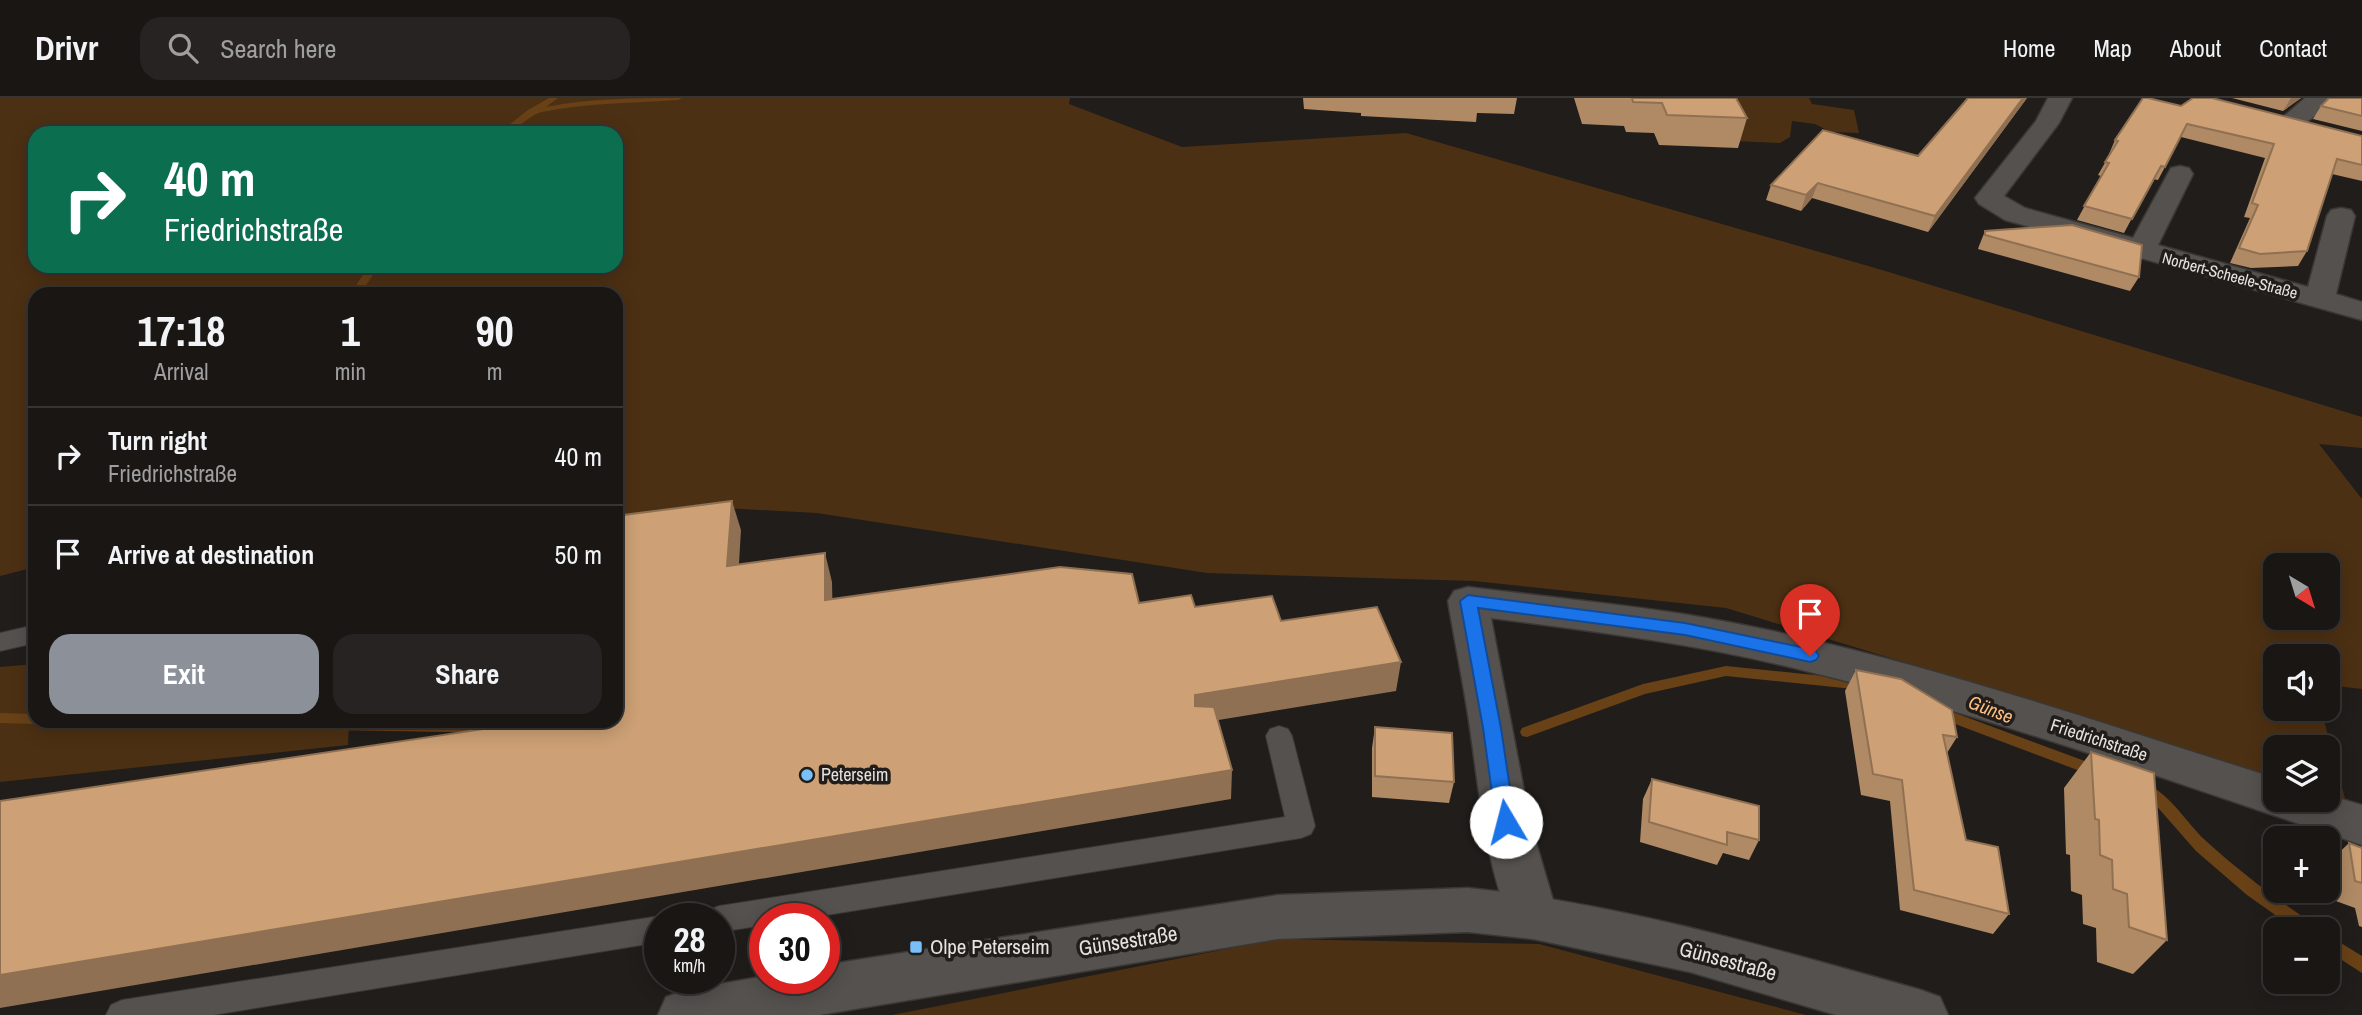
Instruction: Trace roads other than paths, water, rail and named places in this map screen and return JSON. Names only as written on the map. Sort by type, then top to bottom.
[{"type":"street","name":"Norbert-Scheele-Straße","points":[[2060,98],[2046,123],[1989,198],[2015,214],[2362,311]]},
{"type":"street","points":[[2314,130],[2276,120],[2320,98]]},
{"type":"street","name":"Norbert-Scheele-Straße","points":[[2141,250],[2180,174]]},
{"type":"street","name":"Norbert-Scheele-Straße","points":[[2320,299],[2341,216]]},
{"type":"street","name":"Friedrichstraße","points":[[1533,917],[1506,822],[1492,728],[1468,601],[1685,629],[1810,656],[1972,699],[2263,793]]},
{"type":"street","points":[[2321,812],[2362,825]]},
{"type":"street","name":"Günsestraße","points":[[685,1015],[818,990],[1278,917],[1468,910],[1533,917],[1690,950],[1921,1015]]},
{"type":"lane","points":[[0,642],[28,636]]},
{"type":"lane","points":[[735,916],[1301,826],[1279,736]]},
{"type":"lane","points":[[122,1015],[644,932]]},
{"type":"waterway","points":[[535,111],[554,98]]},
{"type":"waterway","points":[[535,111],[562,106],[678,98]]},
{"type":"waterway","points":[[513,126],[535,111]]},
{"type":"waterway","points":[[360,287],[369,273]]},
{"type":"waterway","name":"Günse","points":[[1527,732],[1643,689],[1726,671],[1863,685]]},
{"type":"waterway","name":"Günse","points":[[1939,712],[2096,771]]},
{"type":"waterway","name":"Günse","points":[[0,718],[28,719]]},
{"type":"waterway","name":"Günse","points":[[2139,787],[2166,805],[2193,838],[2227,869],[2291,917]]},
{"type":"waterway","name":"Günse","points":[[2340,950],[2362,965]]},
{"type":"place","name":"Peterseim","points":[[807,775]]},
{"type":"place","name":"Olpe Peterseim","points":[[916,947]]}]
